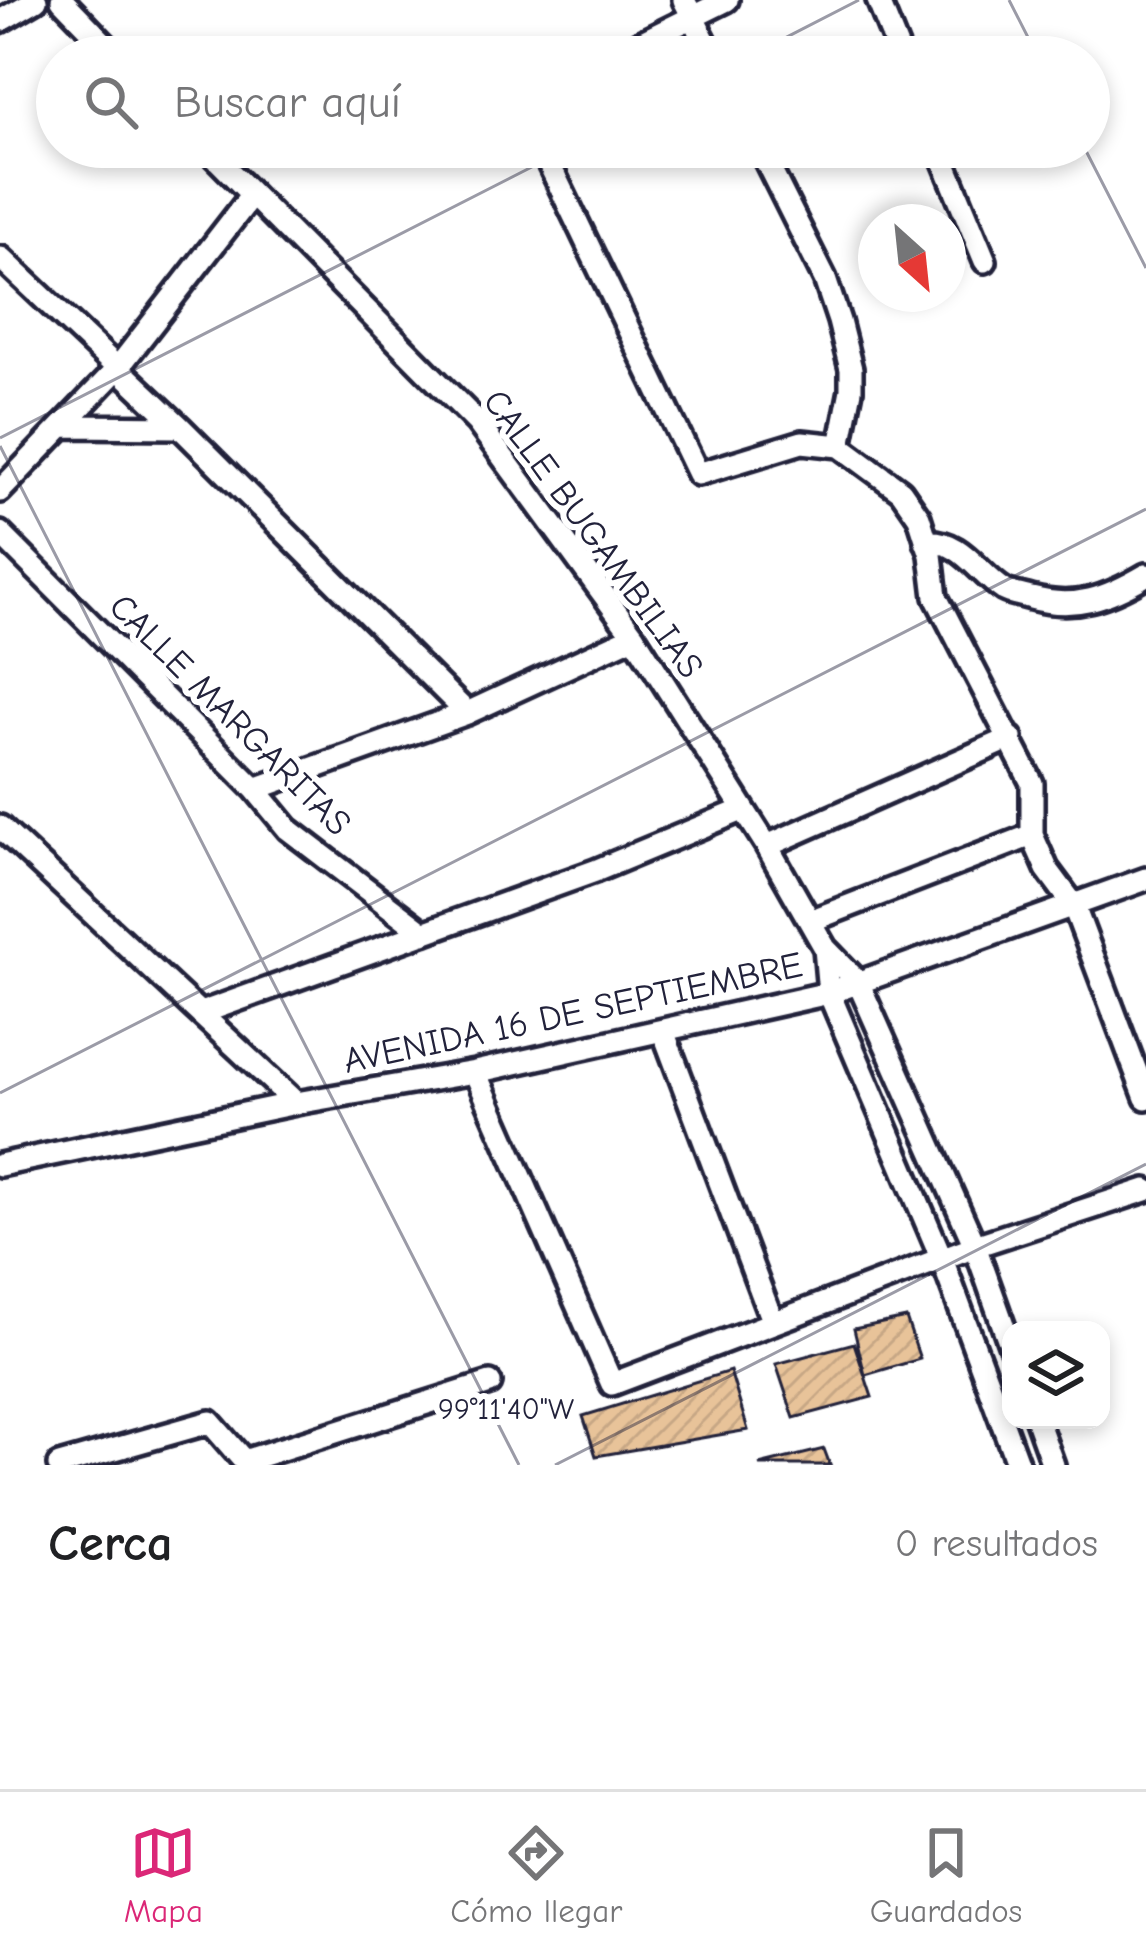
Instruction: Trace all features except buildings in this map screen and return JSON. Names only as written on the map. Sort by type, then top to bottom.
[{"type":"street","points":[[0,20],[36,0]]},
{"type":"street","points":[[62,0],[97,36]]},
{"type":"street","points":[[644,36],[688,8],[727,0]]},
{"type":"street","points":[[878,0],[893,36]]},
{"type":"street","points":[[688,8],[702,36]]},
{"type":"street","name":"CALLE BUGAMBILIAS","points":[[226,168],[477,422],[634,636],[767,846],[825,948],[858,982],[975,1246],[1002,1322]]},
{"type":"street","points":[[551,168],[698,474],[802,442],[840,446],[901,491],[919,517],[936,597],[1032,783],[1032,835],[1047,869],[1072,904],[1146,1097]]},
{"type":"street","points":[[770,168],[825,279],[839,321],[851,390],[840,446]]},
{"type":"street","points":[[947,168],[985,261]]},
{"type":"street","points":[[0,491],[116,369],[252,195]]},
{"type":"street","points":[[1,258],[180,427],[467,713]]},
{"type":"street","points":[[66,426],[180,427]]},
{"type":"street","name":"CALLE MARGARITAS","points":[[0,533],[255,789],[288,829],[424,933]]},
{"type":"street","points":[[926,542],[940,541],[960,552],[1005,591],[1052,604],[1088,600],[1146,574]]},
{"type":"street","points":[[255,789],[467,713],[634,636]]},
{"type":"street","points":[[767,846],[1011,738]]},
{"type":"street","points":[[201,1012],[595,871],[742,810]]},
{"type":"street","points":[[0,827],[296,1103]]},
{"type":"street","points":[[810,921],[1032,835]]},
{"type":"street","name":"AVENIDA 16 DE SEPTIEMBRE","points":[[0,1165],[296,1103],[475,1072],[830,993],[1146,879]]},
{"type":"street","name":"CALLE BUGAMBILIAS","points":[[825,948],[830,993],[942,1258],[1018,1465]]},
{"type":"street","points":[[663,1030],[772,1323]]},
{"type":"street","points":[[475,1072],[612,1384],[975,1246],[1146,1190]]},
{"type":"street","points":[[59,1465],[210,1422],[244,1461],[490,1383]]},
{"type":"street","points":[[1040,1429],[1053,1465]]}]
